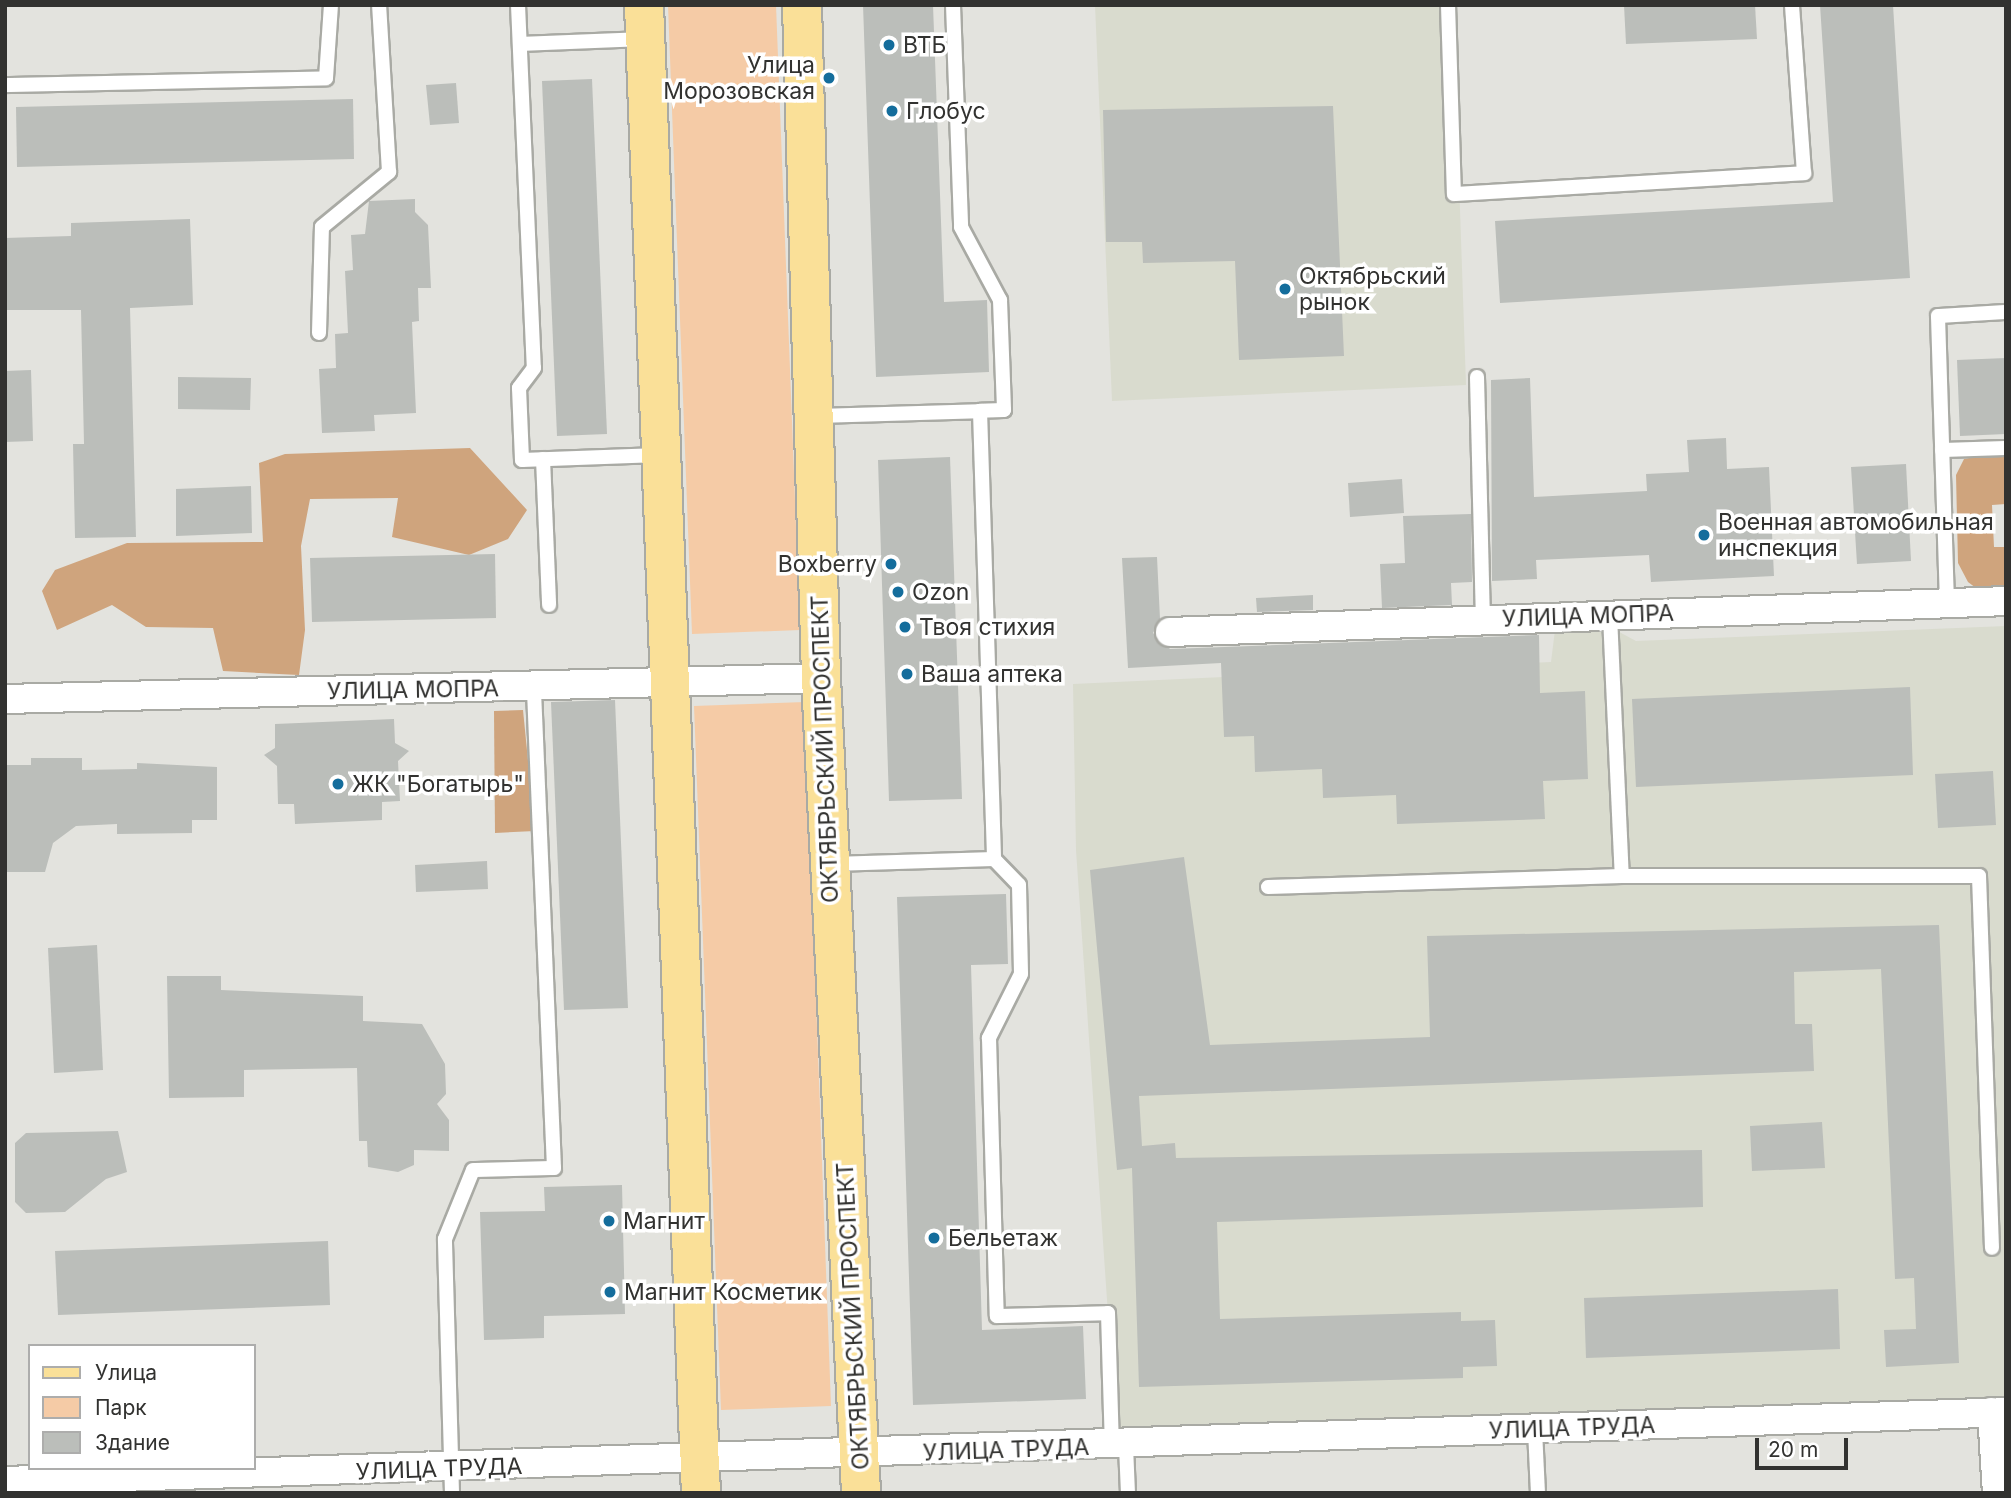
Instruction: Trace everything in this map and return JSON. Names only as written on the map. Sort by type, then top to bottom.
[{"type":"main road","name":"ОКТЯБРЬСКИЙ ПРОСПЕКТ","points":[[802,5],[821,678],[861,1474]]},
{"type":"main road","points":[[644,22],[701,1477]]},
{"type":"street","name":"УЛИЦА МОПРА","points":[[1170,632],[2006,601]]},
{"type":"street","name":"УЛИЦА МОПРА","points":[[5,699],[821,678]]},
{"type":"street","name":"УЛИЦА ТРУДА","points":[[5,1481],[199,1484],[861,1474],[1119,1446],[1999,1412]]},
{"type":"street","points":[[1997,1493],[1999,1412]]},
{"type":"lane","points":[[5,85],[326,78],[331,5]]},
{"type":"lane","points":[[319,333],[322,227],[389,172],[379,5]]},
{"type":"lane","points":[[518,5],[534,368],[519,388],[522,460],[661,454]]},
{"type":"lane","points":[[814,416],[1004,410],[1000,300],[961,227],[953,5]]},
{"type":"lane","points":[[1448,5],[1454,194],[1804,173],[1792,5]]},
{"type":"lane","points":[[520,44],[644,22]]},
{"type":"lane","points":[[1947,603],[1938,316],[2006,312]]},
{"type":"lane","points":[[1477,377],[1483,620]]},
{"type":"lane","points":[[979,411],[995,859],[1019,885],[1021,974],[989,1038],[998,1316],[1108,1313],[1119,1446],[1128,1493]]},
{"type":"lane","points":[[1942,450],[2006,448]]},
{"type":"lane","points":[[543,459],[549,605]]},
{"type":"lane","points":[[1610,616],[1622,876]]},
{"type":"lane","points":[[452,1480],[445,1239],[473,1170],[554,1168],[534,687]]},
{"type":"lane","points":[[829,864],[995,859]]},
{"type":"lane","points":[[1268,887],[1622,876],[1979,876],[1992,1248]]},
{"type":"lane","points":[[1535,1430],[1538,1493]]},
{"type":"shaded area","name":"Октябрьский рынок","points":[[1095,5],[1453,5],[1466,385],[1112,401]]},
{"type":"shaded area","points":[[470,448],[527,510],[508,539],[469,555],[392,537],[398,498],[310,499],[301,546],[305,630],[299,675],[223,671],[213,628],[146,627],[112,605],[57,630],[42,591],[55,570],[127,543],[263,542],[259,463],[285,454]]},
{"type":"shaded area","points":[[2006,451],[2006,504],[1992,505],[1994,547],[2006,547],[2006,595],[1984,594],[1968,582],[1958,563],[1956,475],[1964,459]]},
{"type":"shaded area","points":[[2006,626],[2006,1398],[1116,1430],[1076,850],[1073,684],[1551,662],[1555,630],[1610,627],[1636,641]]},
{"type":"shaded area","points":[[523,710],[535,831],[495,833],[494,711]]},
{"type":"green space","points":[[668,5],[776,5],[800,630],[692,634]]},
{"type":"green space","points":[[805,702],[831,1406],[721,1410],[694,706]]},
{"type":"building","points":[[863,5],[933,5],[944,302],[987,300],[989,372],[876,377]]},
{"type":"building","points":[[1624,5],[1755,5],[1757,39],[1626,44]]},
{"type":"building","points":[[1820,5],[1893,5],[1910,278],[1500,303],[1495,221],[1833,202]]},
{"type":"building","points":[[592,79],[607,434],[557,436],[542,81]]},
{"type":"building","points":[[456,83],[459,123],[430,125],[426,85]]},
{"type":"building","points":[[353,99],[354,159],[17,167],[16,107]]},
{"type":"building","points":[[1333,106],[1344,356],[1239,360],[1235,261],[1143,263],[1142,242],[1106,242],[1103,110]]},
{"type":"building","points":[[415,199],[415,212],[428,225],[431,288],[418,288],[419,321],[412,322],[416,413],[374,415],[375,431],[322,433],[319,369],[336,368],[335,334],[348,333],[345,271],[353,270],[351,235],[365,234],[369,201]]},
{"type":"building","points":[[190,219],[193,305],[130,308],[136,537],[75,538],[73,444],[84,444],[81,310],[5,310],[5,238],[71,236],[71,223]]},
{"type":"building","points":[[2006,358],[2006,434],[1960,436],[1957,360]]},
{"type":"building","points":[[31,370],[33,441],[5,442],[5,371]]},
{"type":"building","points":[[178,377],[251,378],[250,410],[178,409]]},
{"type":"building","points":[[1530,378],[1534,497],[1647,491],[1646,474],[1689,472],[1687,440],[1726,438],[1727,469],[1769,467],[1774,576],[1651,582],[1649,555],[1536,560],[1537,579],[1492,581],[1491,380]]},
{"type":"building","points":[[950,457],[962,799],[889,801],[878,460]]},
{"type":"building","points":[[1906,464],[1911,561],[1857,564],[1851,467]]},
{"type":"building","points":[[1402,479],[1404,513],[1350,517],[1348,483]]},
{"type":"building","points":[[251,486],[252,533],[176,536],[176,489]]},
{"type":"building","points":[[1471,514],[1472,582],[1451,583],[1452,605],[1382,608],[1380,564],[1405,563],[1403,516]]},
{"type":"building","points":[[495,554],[496,618],[312,622],[310,558]]},
{"type":"building","points":[[1157,557],[1160,619],[1153,633],[1170,649],[1539,635],[1540,693],[1585,691],[1588,779],[1543,781],[1545,819],[1397,824],[1396,795],[1323,798],[1322,769],[1255,772],[1254,736],[1224,737],[1221,663],[1128,668],[1122,558]]},
{"type":"building","points":[[1313,595],[1313,610],[1257,612],[1256,598]]},
{"type":"building","points":[[1910,687],[1913,775],[1636,787],[1632,699]]},
{"type":"building","points":[[615,700],[628,1008],[564,1010],[551,702]]},
{"type":"building","name":"ЖК \"Богатырь\"","points":[[394,719],[395,743],[409,751],[398,761],[400,801],[382,802],[382,820],[295,824],[294,804],[278,804],[277,766],[264,755],[275,748],[275,724]]},
{"type":"building","points":[[31,758],[82,758],[82,770],[137,769],[137,763],[217,767],[217,820],[192,820],[192,833],[117,834],[117,824],[76,826],[53,843],[45,872],[5,872],[5,765],[31,765]]},
{"type":"building","points":[[1993,771],[1996,825],[1938,828],[1935,774]]},
{"type":"building","points":[[1184,857],[1210,1045],[1430,1037],[1427,936],[1939,925],[1959,1363],[1886,1367],[1884,1330],[1916,1329],[1914,1278],[1895,1279],[1881,969],[1794,972],[1795,1024],[1812,1024],[1814,1071],[1139,1096],[1142,1146],[1175,1143],[1176,1158],[1702,1150],[1703,1207],[1217,1222],[1220,1319],[1461,1312],[1461,1321],[1495,1320],[1497,1366],[1463,1367],[1463,1378],[1139,1387],[1132,1168],[1117,1170],[1090,870]]},
{"type":"building","points":[[487,861],[488,889],[416,892],[415,865]]},
{"type":"building","points":[[1006,894],[1008,964],[971,965],[982,1330],[1083,1326],[1086,1399],[913,1405],[897,897]]},
{"type":"building","points":[[97,945],[103,1070],[54,1073],[48,948]]},
{"type":"building","points":[[167,976],[221,976],[221,990],[363,996],[363,1021],[422,1024],[445,1064],[446,1094],[437,1104],[449,1120],[449,1151],[414,1150],[414,1165],[398,1172],[368,1167],[367,1141],[359,1141],[357,1068],[244,1070],[244,1097],[169,1098]]},
{"type":"building","points":[[1822,1122],[1825,1168],[1752,1171],[1750,1126]]},
{"type":"building","points":[[118,1131],[127,1172],[106,1179],[65,1212],[26,1213],[15,1202],[15,1143],[26,1133]]},
{"type":"building","points":[[622,1185],[625,1314],[544,1316],[544,1338],[484,1340],[480,1212],[545,1211],[544,1187]]},
{"type":"building","points":[[328,1241],[330,1305],[58,1315],[55,1251]]},
{"type":"building","points":[[1838,1289],[1840,1349],[1586,1358],[1584,1298]]},
{"type":"place","name":"ВТБ","points":[[889,45]]},
{"type":"place","name":"Улица Морозовская","points":[[829,78]]},
{"type":"place","name":"Глобус","points":[[892,111]]},
{"type":"place","name":"Октябрьский рынок","points":[[1285,289]]},
{"type":"place","name":"Военная автомобильная инспекция","points":[[1704,535]]},
{"type":"place","name":"Boxberry","points":[[891,564]]},
{"type":"place","name":"Ozon","points":[[898,592]]},
{"type":"place","name":"Твоя стихия","points":[[905,627]]},
{"type":"place","name":"Ваша аптека","points":[[907,674]]},
{"type":"place","name":"ЖК \"Богатырь\"","points":[[338,784]]},
{"type":"place","name":"Магнит","points":[[609,1221]]},
{"type":"place","name":"Бельетаж","points":[[934,1238]]},
{"type":"place","name":"Магнит Косметик","points":[[610,1292]]}]
